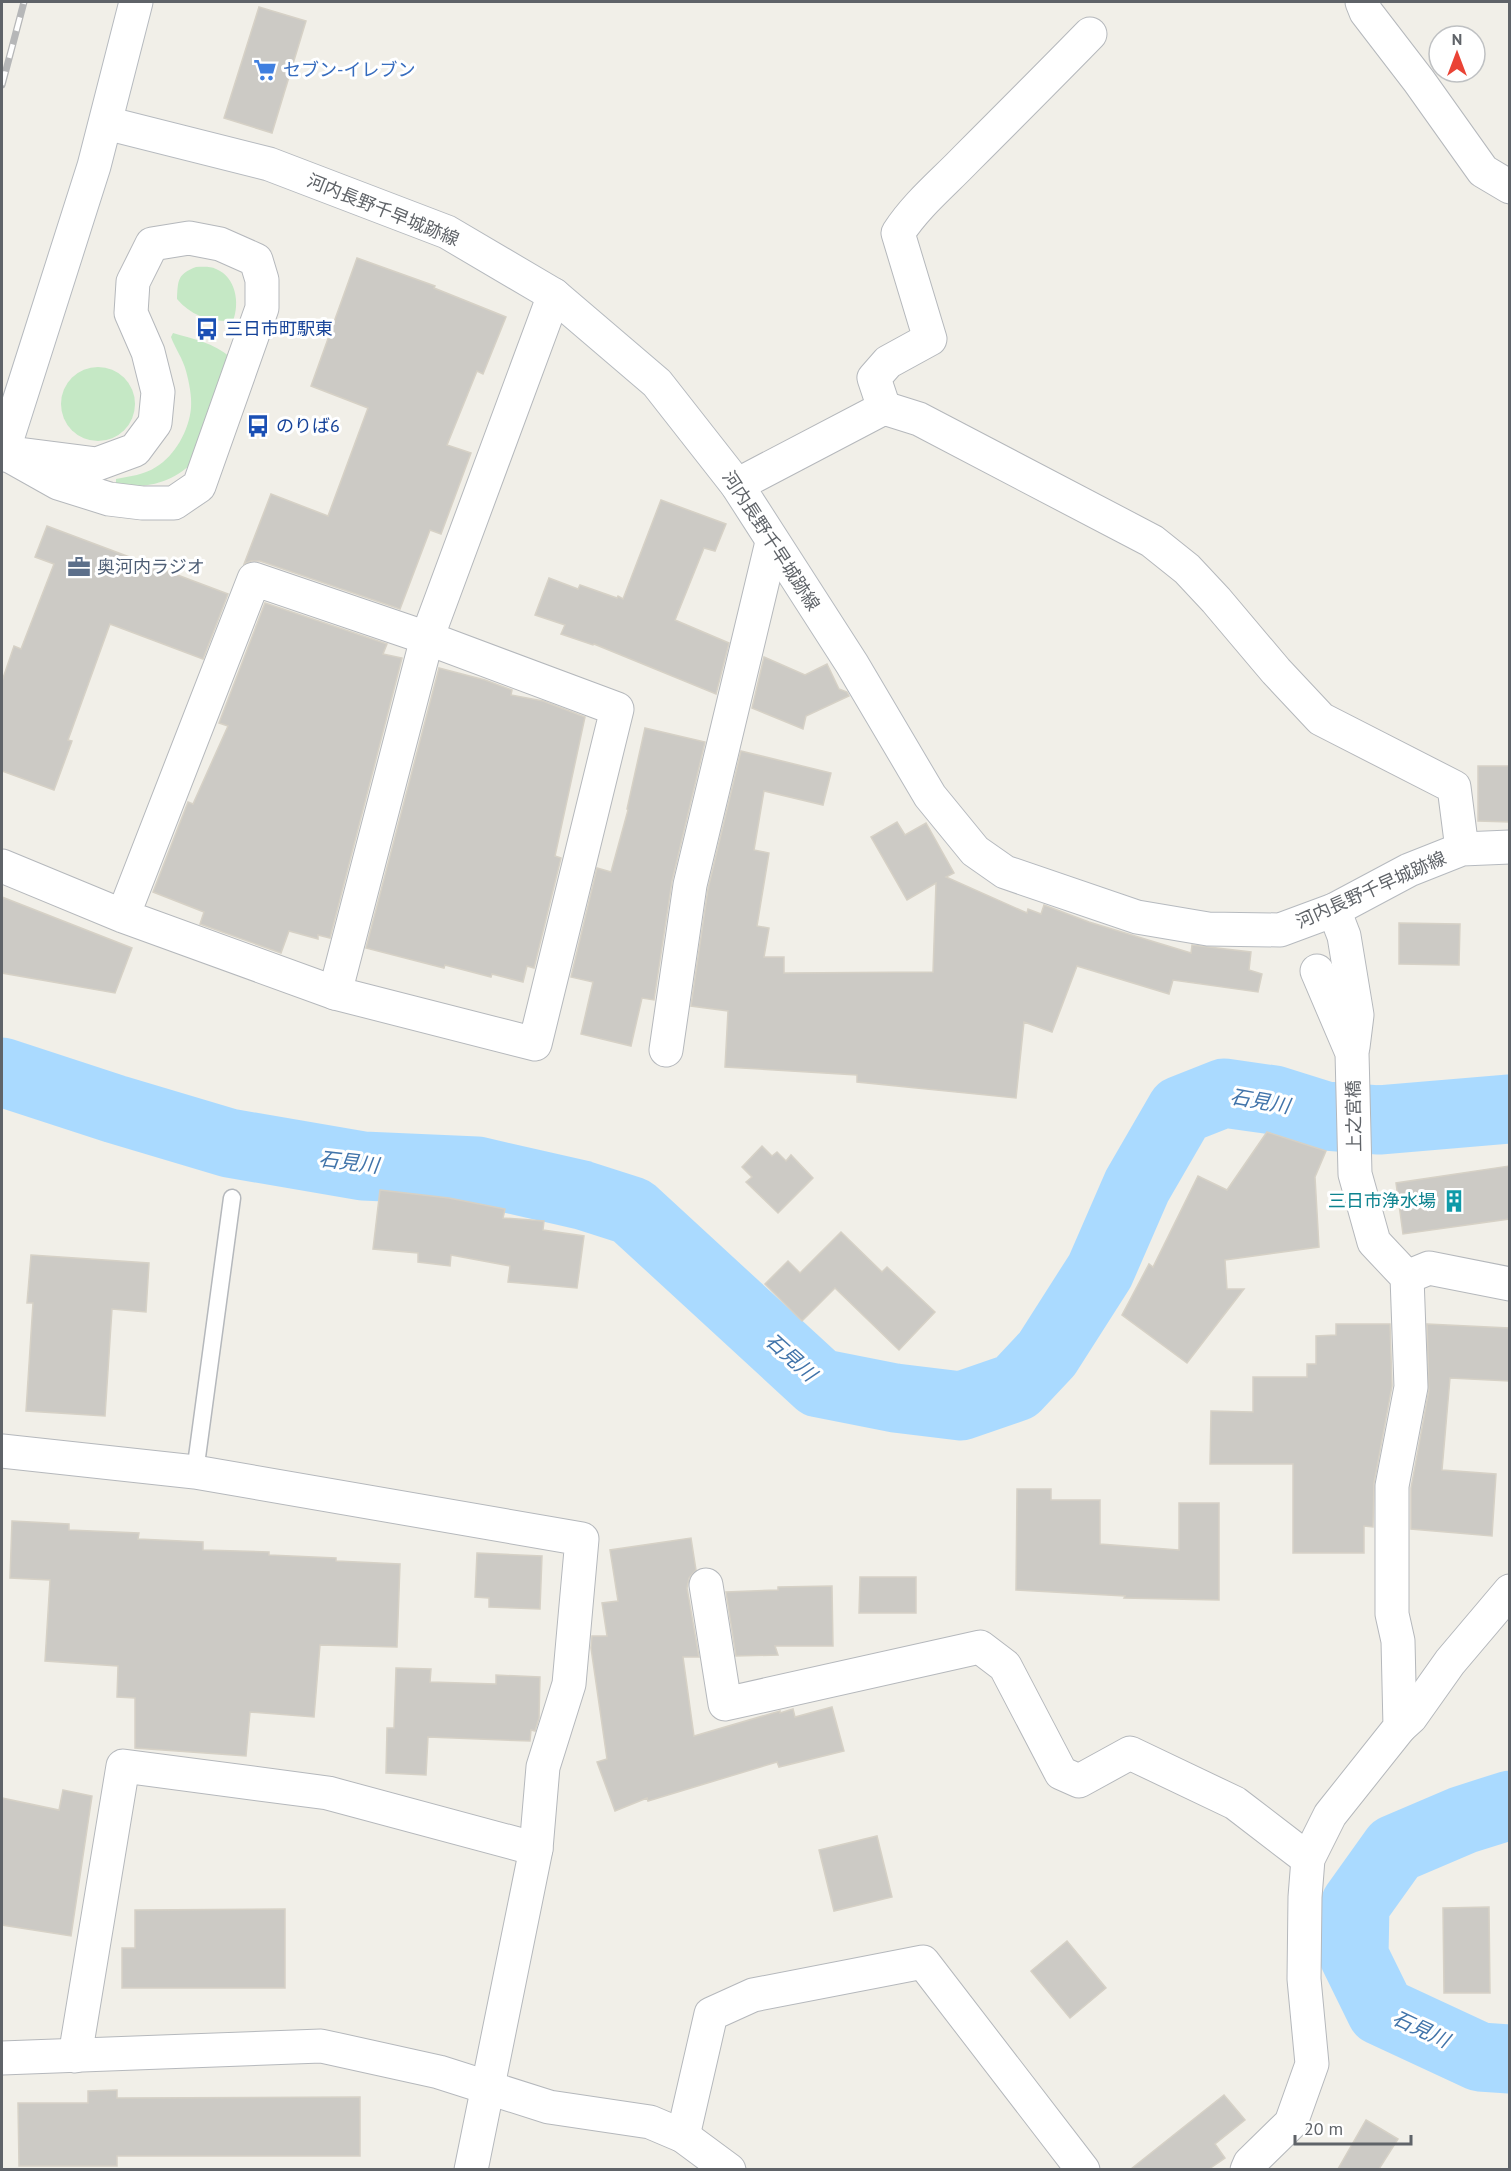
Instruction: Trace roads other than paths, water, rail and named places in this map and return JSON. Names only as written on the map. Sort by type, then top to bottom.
[{"type":"street","points":[[2,454],[94,166],[136,2]]},
{"type":"street","points":[[1362,2],[1366,12],[1483,171],[1509,187]]},
{"type":"street","points":[[884,408],[874,378],[888,362],[930,339],[898,234],[909,216],[927,196],[1090,34]]},
{"type":"street","name":"河内長野千早城跡線","points":[[106,123],[269,164],[447,232],[554,295],[657,383],[737,485],[852,664],[930,796],[975,851],[1005,872],[1137,917],[1208,929],[1280,930],[1334,910],[1409,870],[1462,849],[1509,847]]},
{"type":"street","points":[[189,238],[220,244],[256,260],[262,280],[262,309],[199,486],[174,503],[142,503],[109,499],[58,483],[2,454],[97,464],[135,450],[155,423],[158,392],[148,352],[131,313],[133,282],[152,244],[189,238]]},
{"type":"street","points":[[335,993],[427,638],[554,295]]},
{"type":"street","points":[[737,485],[884,408],[919,419],[1152,541],[1187,569],[1209,592],[1320,719],[1454,787],[1462,849]]},
{"type":"street","points":[[666,1050],[690,885],[772,542]]},
{"type":"street","points":[[2,866],[123,916],[335,993],[536,1044],[617,709],[427,638],[254,579],[123,916]]},
{"type":"street","points":[[1334,910],[1344,936],[1357,1015],[1353,1056]]},
{"type":"street","points":[[1317,971],[1353,1056]]},
{"type":"street","name":"上之宮橋","points":[[1353,1056],[1355,1174],[1374,1242],[1407,1277]]},
{"type":"street","points":[[1400,1727],[1398,1641],[1392,1614],[1392,1486],[1411,1387],[1407,1277],[1429,1268],[1509,1284]]},
{"type":"street","points":[[2,1451],[195,1472],[582,1539],[569,1684],[543,1767],[536,1849],[471,2169]]},
{"type":"street","points":[[706,1585],[725,1704],[980,1647],[1005,1666],[1061,1773],[1079,1781],[1130,1753],[1235,1803],[1308,1859]]},
{"type":"street","points":[[1247,2169],[1250,2163],[1291,2123],[1312,2064],[1304,1979],[1308,1859],[1330,1815],[1400,1727],[1411,1717],[1450,1662],[1509,1591]]},
{"type":"street","points":[[75,2056],[123,1766],[328,1793],[536,1849]]},
{"type":"street","points":[[682,2136],[711,2014],[753,1995],[923,1962],[1083,2169]]},
{"type":"street","points":[[2,2058],[321,2046],[439,2072],[549,2107],[650,2122],[682,2136],[729,2169]]},
{"type":"lane","points":[[195,1472],[232,1198]]},
{"type":"waterway","name":"石見川","points":[[2,1072],[229,1143],[363,1166],[477,1171],[582,1195],[632,1211],[819,1383],[895,1398],[961,1406],[1016,1387],[1047,1354],[1100,1271],[1137,1186],[1181,1110],[1224,1093],[1274,1100],[1325,1116],[1379,1120],[1510,1109]]},
{"type":"waterway","name":"石見川","points":[[1510,1805],[1463,1820],[1395,1849],[1355,1905],[1354,1956],[1381,2011],[1480,2057],[1510,2059]]},
{"type":"railway","points":[[2,85],[24,2]]},
{"type":"place","name":"セブン-イレブン","points":[[265,70]]},
{"type":"place","name":"三日市町駅東","points":[[207,329]]},
{"type":"place","name":"のりば6","points":[[258,426]]},
{"type":"place","name":"奥河内ラジオ","points":[[79,567]]},
{"type":"place","name":"三日市浄水場","points":[[1454,1201]]}]
